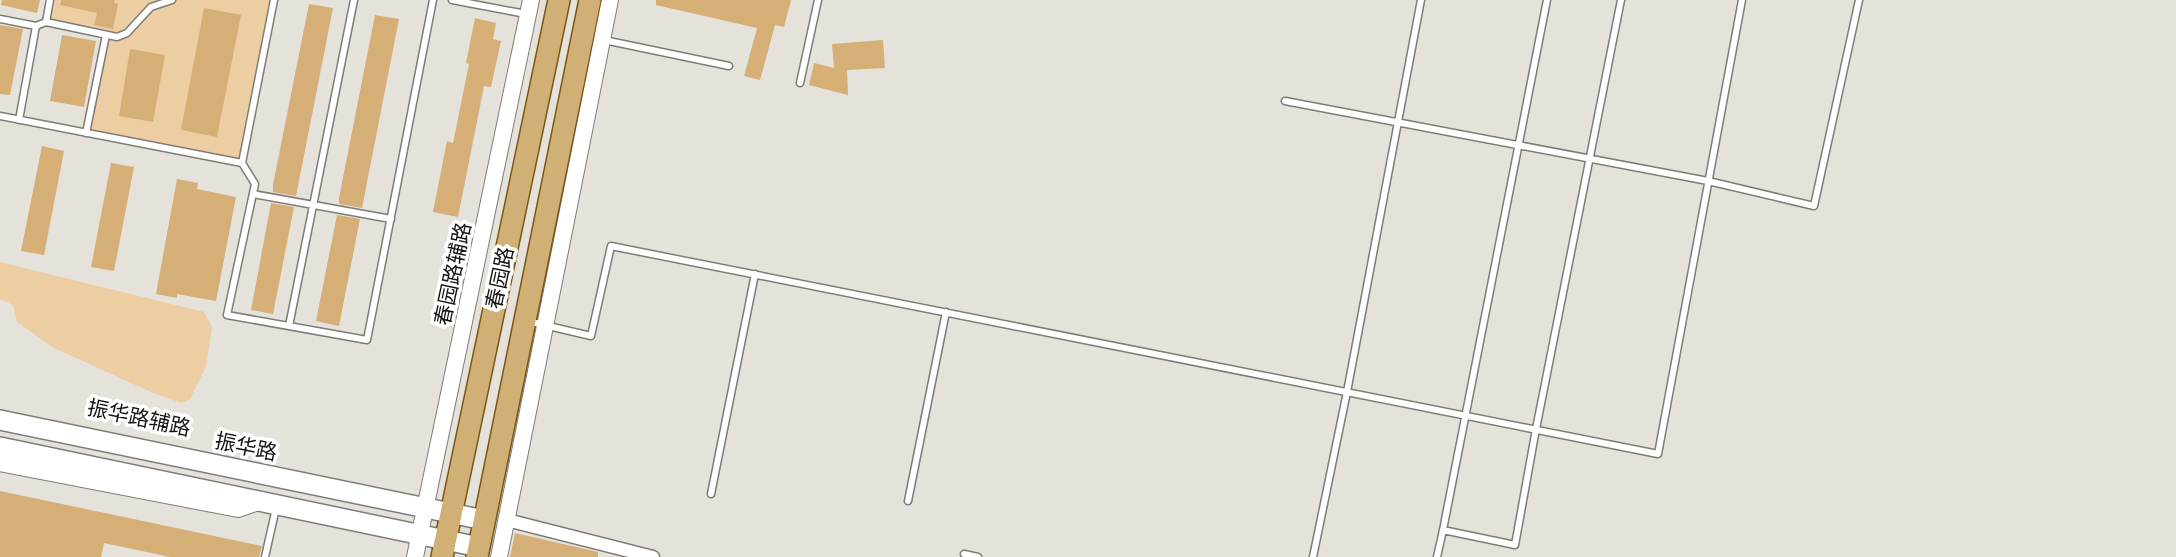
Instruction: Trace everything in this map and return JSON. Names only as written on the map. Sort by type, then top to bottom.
[{"type":"main road","name":"春园路","points":[[444,548],[559,0]]},
{"type":"main road","name":"春园路","points":[[478,552],[535,323],[593,37],[590,0]]},
{"type":"main road","name":"振华路","points":[[0,420],[484,520]]},
{"type":"main road","points":[[0,447],[420,533],[444,548],[478,552]]},
{"type":"street","points":[[593,37],[610,0]]},
{"type":"street","points":[[530,7],[553,26]]},
{"type":"street","name":"春园路辅路","points":[[415,557],[530,7]]},
{"type":"street","points":[[499,557],[507,520],[535,323]]},
{"type":"street","points":[[463,325],[489,331]]},
{"type":"street","name":"振华路辅路","points":[[0,411],[234,459],[267,474]]},
{"type":"street","points":[[0,463],[238,509],[269,502]]},
{"type":"street","points":[[484,520],[507,520],[653,557]]},
{"type":"lane","points":[[46,22],[50,0]]},
{"type":"lane","points":[[0,19],[36,26],[46,22],[117,37],[127,33],[151,8],[172,0]]},
{"type":"lane","points":[[274,0],[242,163],[255,184],[227,315],[367,340],[433,0]]},
{"type":"lane","points":[[289,326],[354,0]]},
{"type":"lane","points":[[452,0],[530,7]]},
{"type":"lane","points":[[800,83],[818,0]]},
{"type":"lane","points":[[1313,557],[1421,0]]},
{"type":"lane","points":[[1437,557],[1547,0]]},
{"type":"lane","points":[[1443,530],[1516,545],[1536,429],[1621,0]]},
{"type":"lane","points":[[535,323],[591,336],[611,246],[1658,454],[1742,0]]},
{"type":"lane","points":[[1285,102],[1708,181],[1814,206],[1859,0]]},
{"type":"lane","points":[[19,120],[36,26]]},
{"type":"lane","points":[[86,133],[106,35]]},
{"type":"lane","points":[[593,37],[729,65]]},
{"type":"lane","points":[[0,116],[242,163]]},
{"type":"lane","points":[[253,194],[391,219]]},
{"type":"lane","points":[[711,494],[755,274]]},
{"type":"lane","points":[[908,501],[946,312]]},
{"type":"lane","points":[[265,557],[269,502]]},
{"type":"lane","points":[[964,554],[978,557]]},
{"type":"shaded area","points":[[50,0],[274,0],[243,165],[86,133],[106,35],[46,22]]},
{"type":"shaded area","points":[[0,262],[204,312],[212,327],[206,367],[190,399],[181,403],[151,392],[54,348],[17,322],[13,305],[0,299]]},
{"type":"building","points":[[2,0],[40,0],[37,13],[1,5]]},
{"type":"building","points":[[61,0],[115,0],[114,3],[118,4],[113,29],[94,25],[97,13],[60,5]]},
{"type":"building","points":[[656,0],[791,0],[784,27],[775,25],[760,80],[744,76],[757,28],[656,5]]},
{"type":"building","points":[[309,4],[333,8],[296,196],[273,192],[273,185]]},
{"type":"building","points":[[204,8],[241,15],[217,137],[181,130]]},
{"type":"building","points":[[375,15],[399,19],[362,208],[339,204],[339,198]]},
{"type":"building","points":[[475,18],[496,23],[493,39],[501,41],[491,87],[484,86],[458,217],[433,212],[447,141],[453,143]]},
{"type":"building","points":[[0,25],[23,29],[10,95],[0,94]]},
{"type":"building","points":[[62,35],[96,41],[84,107],[50,101]]},
{"type":"building","points":[[883,40],[885,68],[847,70],[848,95],[809,85],[814,63],[834,68],[832,44]]},
{"type":"building","points":[[130,49],[165,55],[153,122],[119,116]]},
{"type":"building","points":[[42,146],[64,151],[44,255],[21,251]]},
{"type":"building","points":[[111,163],[134,167],[114,271],[91,267]]},
{"type":"building","points":[[177,179],[198,183],[197,189],[236,197],[216,301],[177,294],[177,298],[156,294]]},
{"type":"building","points":[[271,203],[294,207],[273,314],[251,310]]},
{"type":"building","points":[[337,215],[360,219],[339,326],[316,321]]},
{"type":"building","points":[[0,491],[262,546],[259,557],[170,557],[104,543],[101,557],[0,557]]},
{"type":"building","points":[[515,533],[598,552],[598,557],[510,557]]}]
